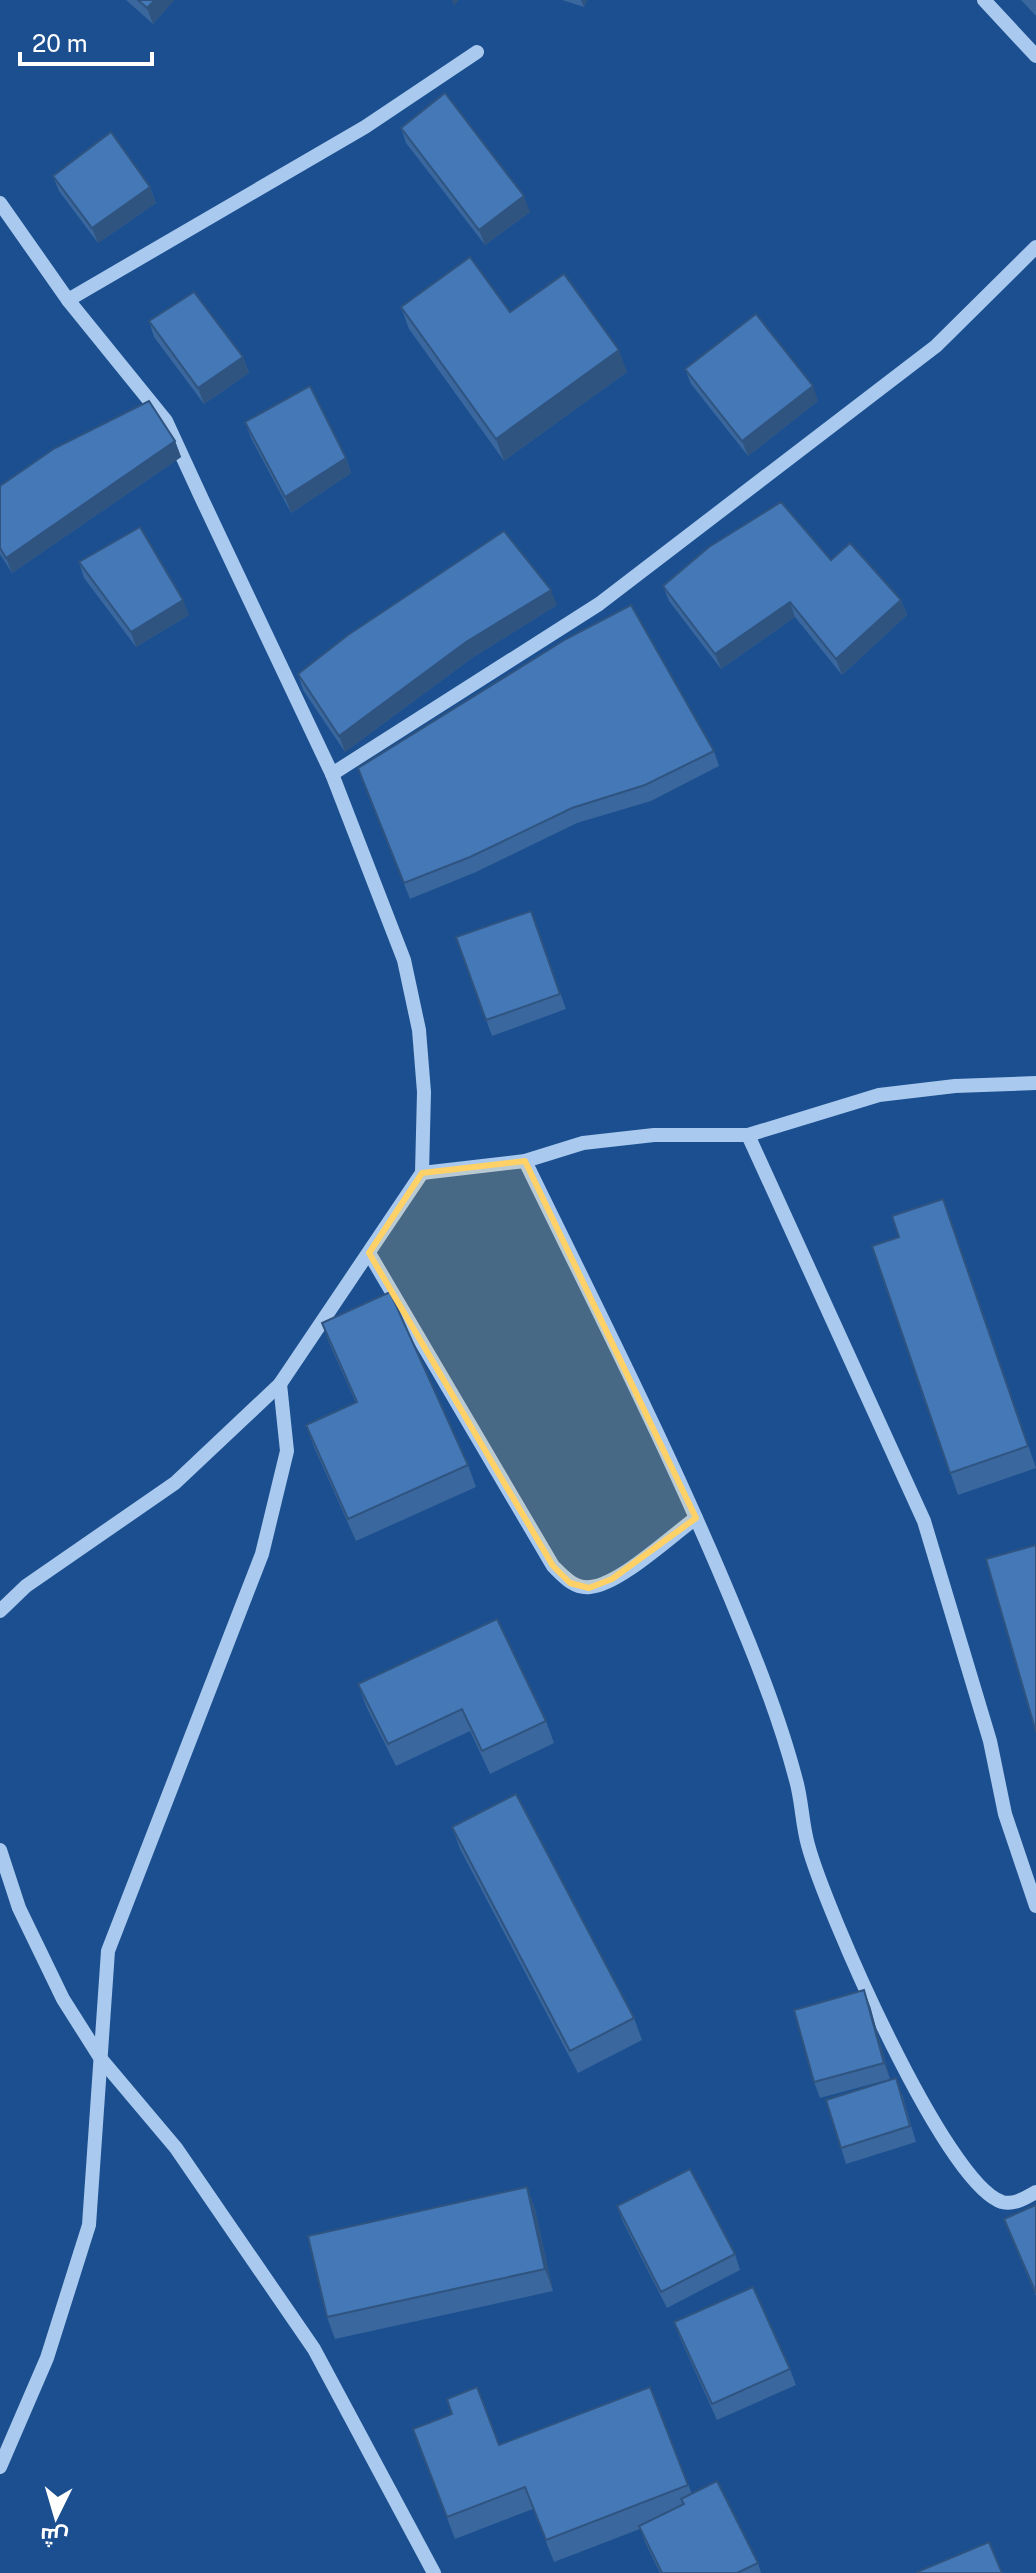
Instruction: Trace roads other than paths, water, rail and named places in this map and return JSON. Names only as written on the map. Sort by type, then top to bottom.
[{"type":"street","points":[[984,0],[1036,56]]},
{"type":"street","points":[[68,300],[365,127],[477,52]]},
{"type":"street","points":[[0,203],[68,300],[166,421],[332,774],[404,960],[421,1061],[422,1173],[280,1384],[175,1483],[26,1586],[0,1611]]},
{"type":"street","points":[[332,774],[599,604],[936,346],[1036,247]]},
{"type":"street","points":[[422,1173],[525,1161],[583,1143],[654,1135],[748,1135],[879,1095],[955,1086],[1036,1083]]},
{"type":"street","points":[[748,1135],[924,1521],[990,1741],[1005,1814],[1036,1906]]},
{"type":"street","points":[[525,1161],[696,1518],[741,1623],[796,1780],[808,1845],[825,1893],[893,2045],[955,2156],[990,2195],[1002,2202],[1016,2203],[1036,2192]]},
{"type":"street","points":[[369,1253],[553,1566],[570,1583],[589,1588],[612,1579],[696,1518]]},
{"type":"street","points":[[0,2467],[47,2358],[89,2225],[108,1951],[262,1554],[279,1491],[287,1451],[280,1384]]},
{"type":"street","points":[[0,1850],[26,1921],[63,1999],[101,2059],[176,2148],[314,2349],[434,2573]]}]
